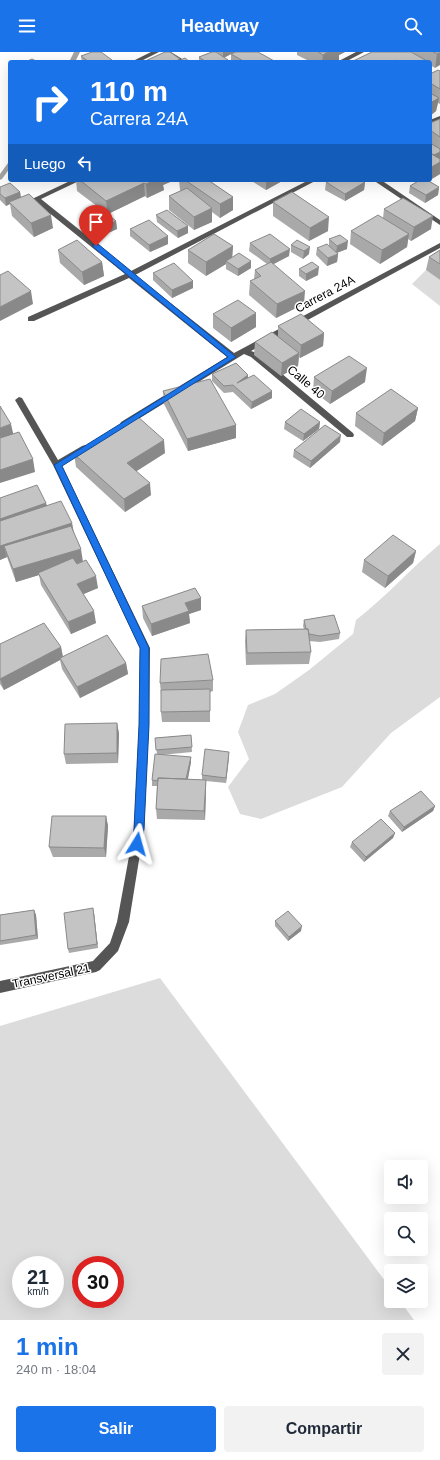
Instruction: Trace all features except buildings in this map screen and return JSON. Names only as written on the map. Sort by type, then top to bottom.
[{"type":"street","points":[[138,60],[156,52]]},
{"type":"street","points":[[167,52],[181,60]]},
{"type":"street","points":[[344,60],[361,52]]},
{"type":"street","points":[[74,182],[36,199],[233,357]]},
{"type":"street","points":[[31,319],[131,274],[310,182]]},
{"type":"street","points":[[379,182],[440,224]]},
{"type":"street","name":"Carrera 24A","points":[[118,428],[233,357],[440,245]]},
{"type":"street","name":"Calle 40","points":[[244,351],[254,355],[350,435]]},
{"type":"street","name":"Transversal 21","points":[[0,987],[96,966],[114,947],[123,922],[139,829],[144,725],[145,648],[58,465],[19,400]]},
{"type":"street","points":[[58,465],[91,444]]},
{"type":"shaded area","points":[[426,270],[440,280],[440,306],[412,284]]},
{"type":"shaded area","points":[[440,544],[440,697],[391,733],[342,787],[261,819],[240,814],[228,787],[249,759],[238,732],[248,705],[275,694],[309,670],[353,634],[356,620],[378,602]]},
{"type":"shaded area","points":[[160,978],[384,1280],[384,1308],[405,1308],[414,1320],[0,1320],[0,1026]]},
{"type":"waterway","points":[[73,60],[77,52]]},
{"type":"waterway","points":[[0,178],[8,167]]},
{"type":"route","points":[[96,246],[233,357],[58,465],[145,648],[144,725],[137,844]]}]
